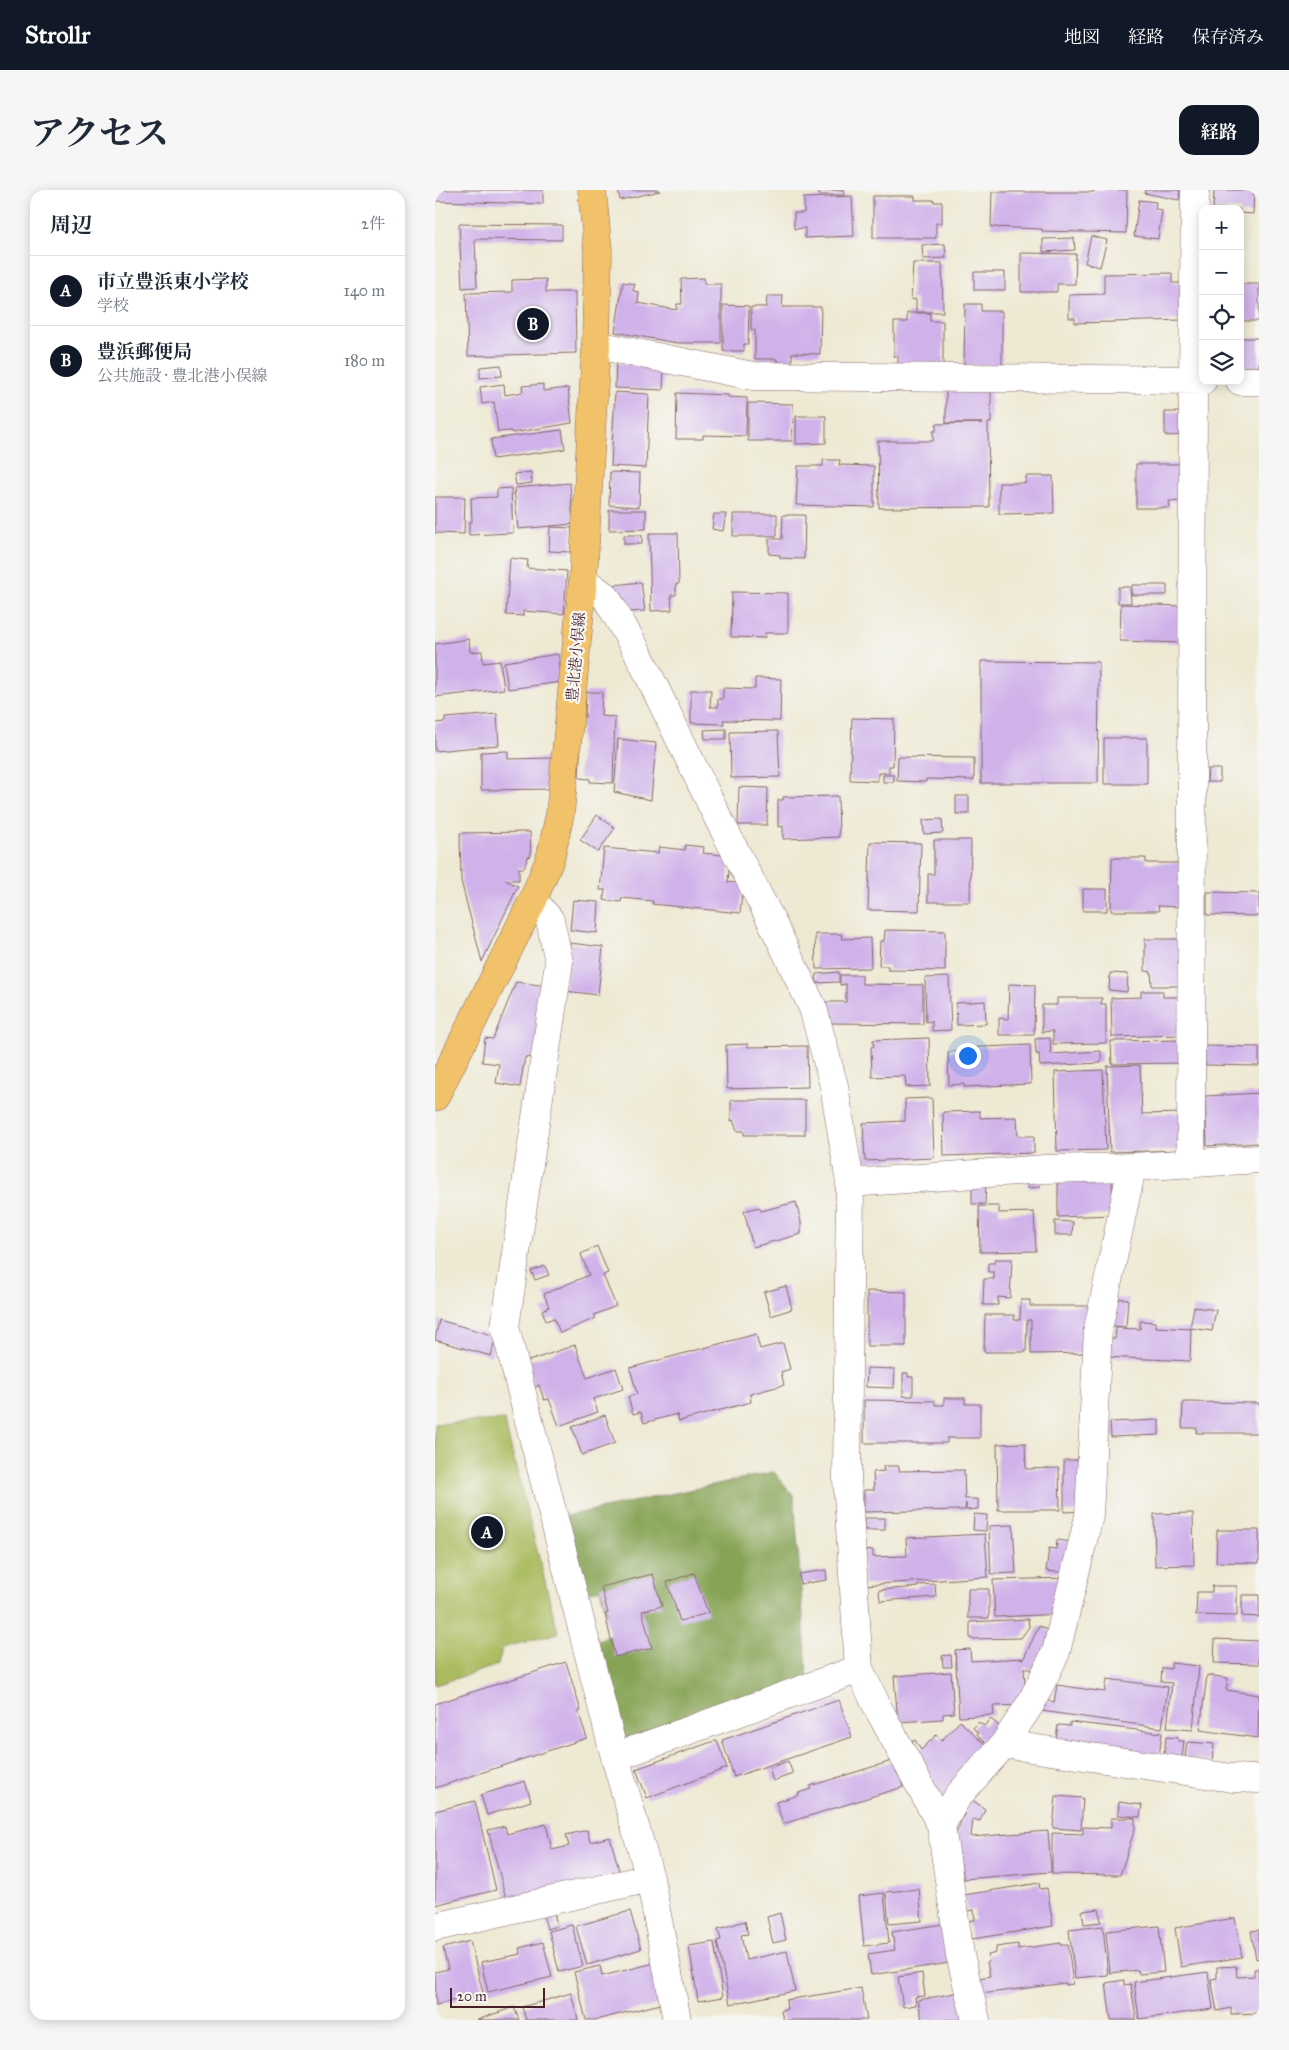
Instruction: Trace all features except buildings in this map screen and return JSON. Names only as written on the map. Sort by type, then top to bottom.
[{"type":"main road","name":"豊北港小俣線","points":[[435,1097],[533,900],[550,859],[560,814],[583,580],[596,345],[598,251],[592,190]]},
{"type":"street","points":[[1191,1164],[1198,380],[1195,190]]},
{"type":"street","points":[[596,345],[753,376],[1198,380]]},
{"type":"street","points":[[1244,381],[1259,381]]},
{"type":"street","points":[[583,580],[606,597],[638,653],[717,818],[771,920],[813,1008],[834,1086],[850,1183],[847,1480],[859,1669],[941,1825],[960,1955],[975,2020]]},
{"type":"street","points":[[533,900],[550,920],[559,962],[505,1327],[615,1757],[650,1878],[677,2020]]},
{"type":"street","points":[[850,1183],[1045,1169],[1132,1167],[1259,1159]]},
{"type":"street","points":[[941,1825],[958,1796],[1003,1744],[1031,1702],[1056,1652],[1089,1516],[1098,1329],[1132,1167]]},
{"type":"street","points":[[615,1757],[859,1669]]},
{"type":"street","points":[[1003,1744],[1232,1778],[1259,1779]]},
{"type":"street","points":[[435,1926],[650,1878]]},
{"type":"green space","points":[[504,1420],[558,1633],[502,1648],[498,1665],[435,1685],[435,1424]]},
{"type":"green space","points":[[774,1472],[794,1496],[808,1683],[625,1739],[598,1640],[612,1635],[600,1589],[588,1592],[566,1516]]},
{"type":"place","name":"豊浜郵便局","points":[[533,324]]},
{"type":"place","name":"市立豊浜東小学校","points":[[487,1532]]}]
